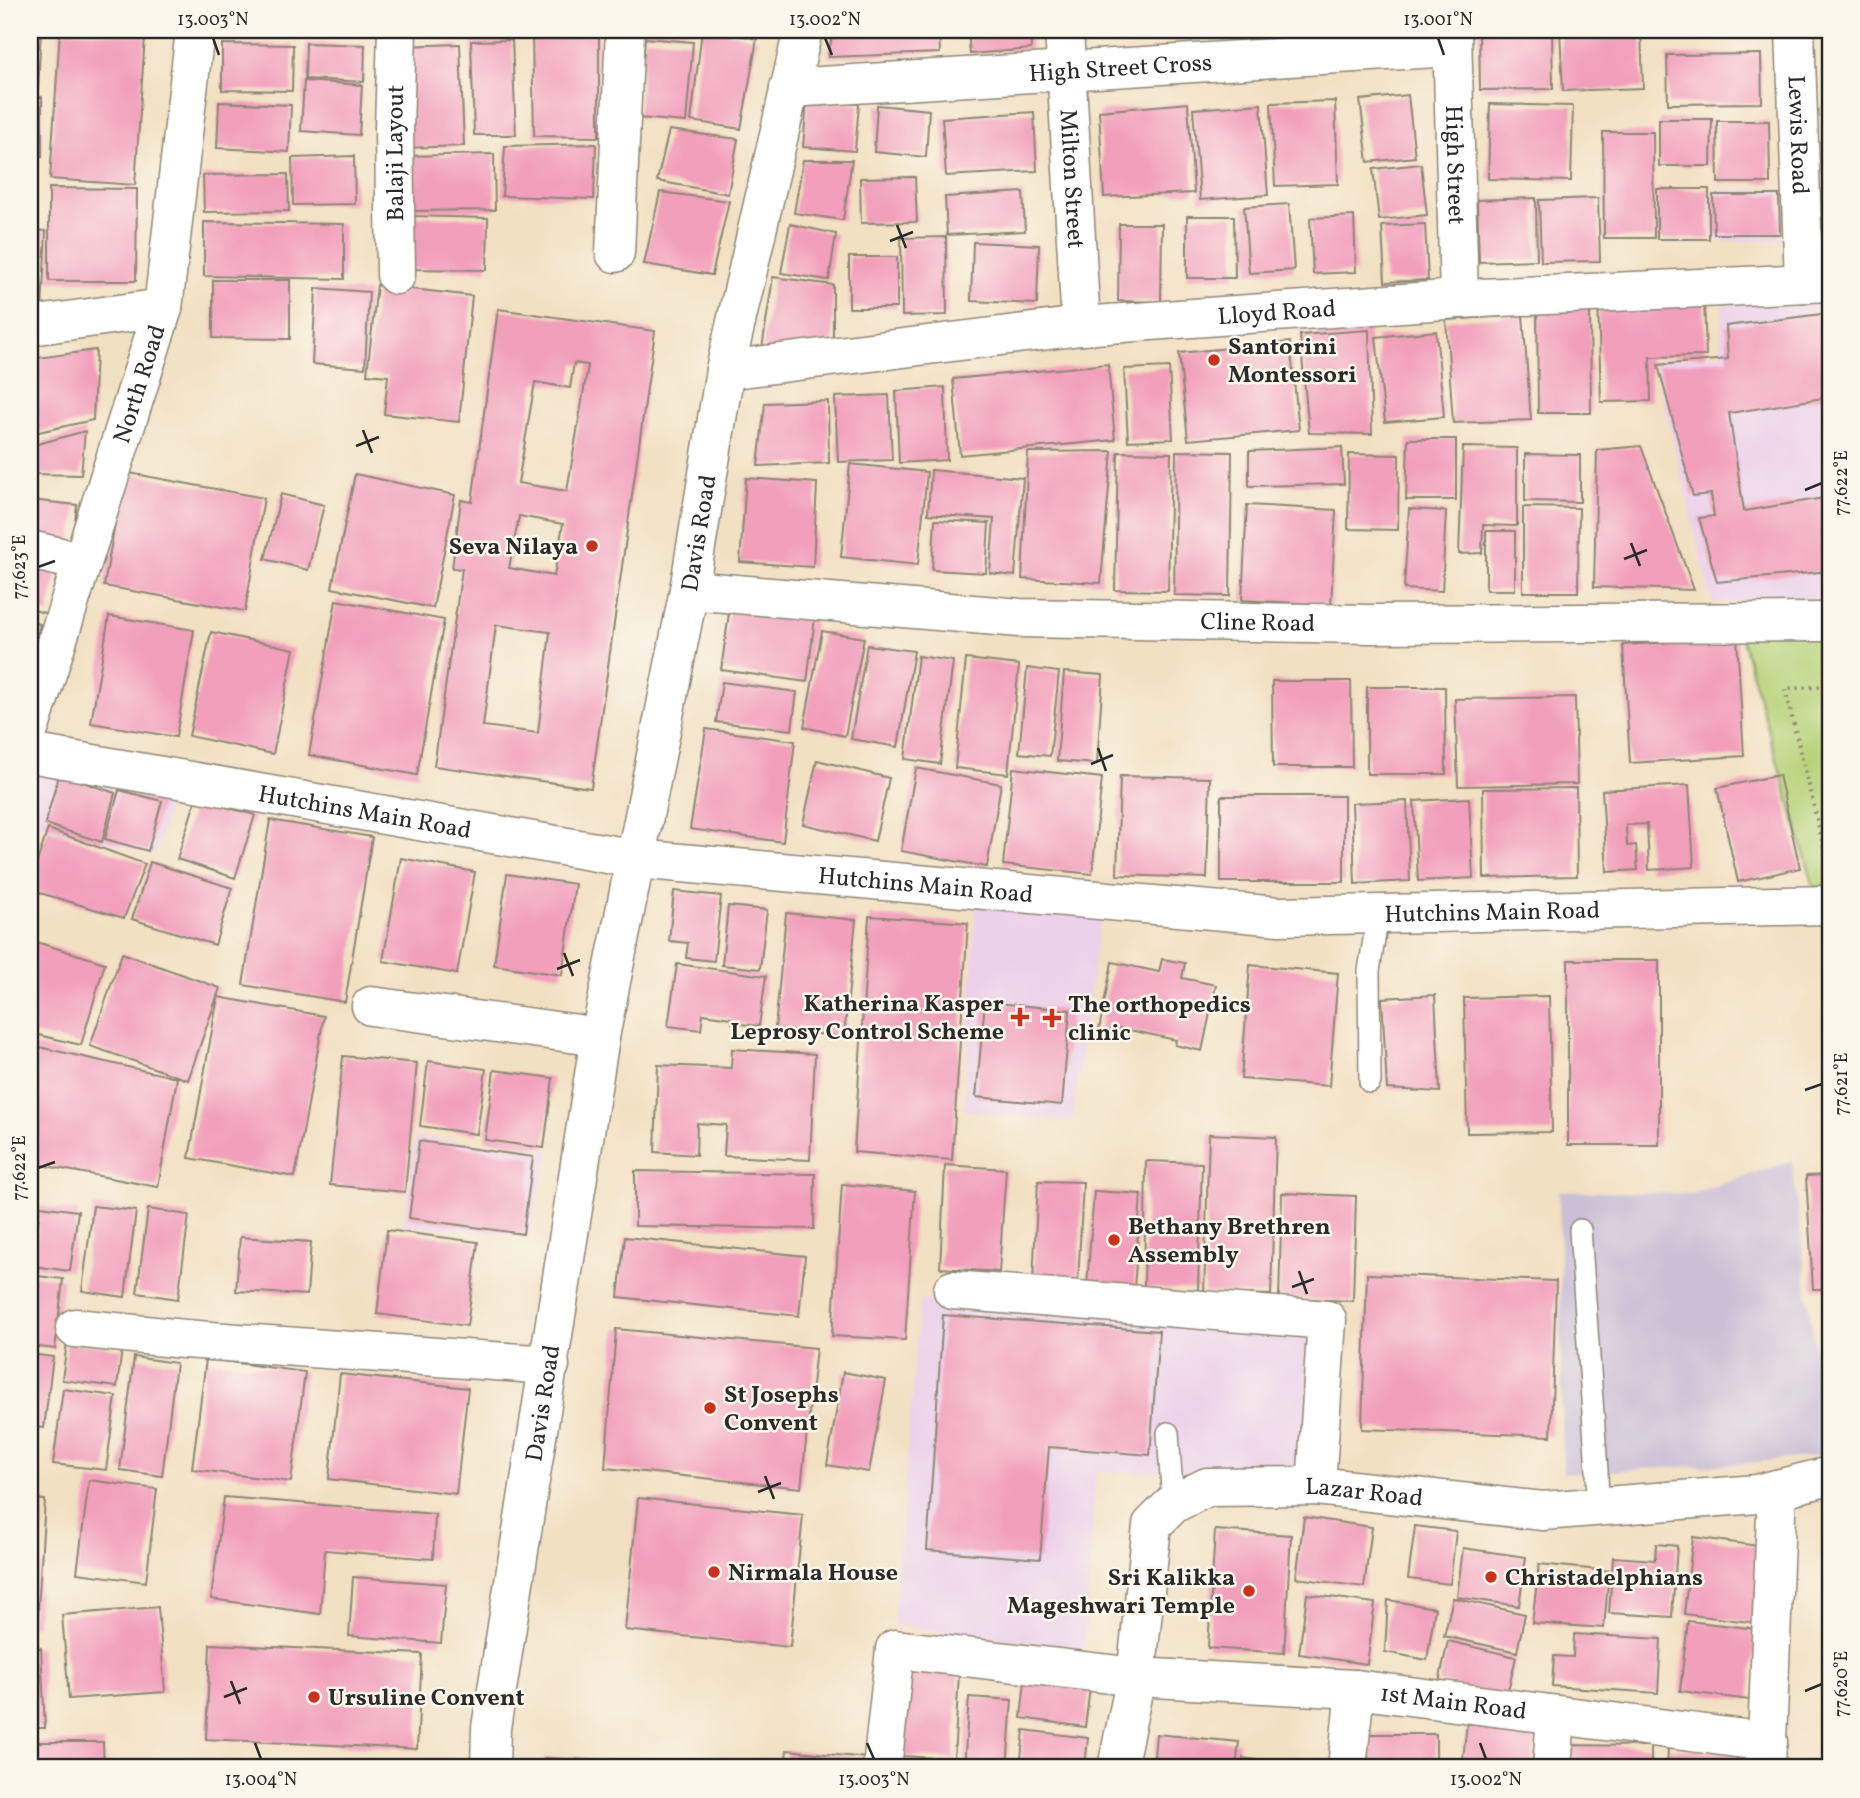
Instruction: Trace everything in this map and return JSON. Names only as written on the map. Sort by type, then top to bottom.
[{"type":"street","name":"North Road","points":[[30,727],[163,308],[195,30]]},
{"type":"street","name":"Balaji Layout","points":[[396,275],[394,128],[397,30]]},
{"type":"street","points":[[615,253],[625,30]]},
{"type":"street","name":"Davis Road","points":[[490,1768],[491,1728],[600,1037],[688,590],[725,370],[803,30]]},
{"type":"street","name":"Milton Street","points":[[1064,30],[1081,326]]},
{"type":"street","name":"Lewis Road","points":[[1796,30],[1817,283]]},
{"type":"street","name":"High Street Cross","points":[[789,88],[1066,70],[1452,38]]},
{"type":"street","name":"High Street","points":[[1452,38],[1459,299]]},
{"type":"street","name":"Lloyd Road","points":[[725,370],[1081,326],[1459,299],[1817,283]]},
{"type":"street","points":[[30,326],[163,308]]},
{"type":"street","points":[[30,550],[82,562]]},
{"type":"street","name":"Cline Road","points":[[688,590],[1020,618],[1371,624],[1830,622]]},
{"type":"street","name":"Hutchins Main Road","points":[[30,753],[636,859],[1279,916],[1830,905]]},
{"type":"street","points":[[371,1006],[600,1037]]},
{"type":"street","points":[[953,1290],[1328,1320],[1316,1486]]},
{"type":"street","points":[[75,1328],[184,1339],[550,1365]]},
{"type":"street","name":"Lazar Road","points":[[1118,1768],[1136,1677],[1152,1525],[1173,1504],[1207,1487],[1316,1486],[1543,1511],[1757,1494],[1830,1476]]},
{"type":"street","points":[[1767,1755],[1777,1489]]},
{"type":"street","name":"1st Main Road","points":[[882,1768],[895,1649],[1136,1677],[1355,1689],[1556,1716],[1767,1755]]},
{"type":"street","points":[[1347,1768],[1355,1689]]},
{"type":"street","points":[[1552,1768],[1556,1716]]},
{"type":"lane","points":[[1370,1082],[1369,971],[1378,914]]},
{"type":"lane","points":[[1580,1230],[1598,1507]]},
{"type":"lane","points":[[1168,1433],[1173,1504]]},
{"type":"path","points":[[1830,686],[1785,689],[1830,872]]},
{"type":"shaded area","points":[[1781,189],[1783,241],[1711,241],[1711,190]]},
{"type":"shaded area","points":[[1830,297],[1830,600],[1712,603],[1654,361],[1721,355],[1722,304]]},
{"type":"shaded area","points":[[30,765],[173,787],[155,855],[30,823]]},
{"type":"shaded area","points":[[976,899],[1101,911],[1072,1121],[964,1111]]},
{"type":"shaded area","points":[[415,1137],[550,1151],[528,1236],[404,1225]]},
{"type":"shaded area","points":[[1792,1161],[1827,1455],[1725,1465],[1563,1473],[1559,1191],[1691,1194]]},
{"type":"shaded area","points":[[920,1299],[1315,1328],[1306,1474],[1096,1471],[1084,1650],[893,1625]]},
{"type":"green space","points":[[1830,630],[1830,887],[1814,887],[1740,633]]},
{"type":"building","points":[[30,30],[41,30],[38,87],[30,87]]},
{"type":"building","points":[[60,30],[145,36],[135,185],[50,179]]},
{"type":"building","points":[[641,30],[684,30],[684,32],[641,34]]},
{"type":"building","points":[[702,30],[718,30],[757,39],[741,129],[691,121]]},
{"type":"building","points":[[833,30],[939,30],[940,53],[828,57]]},
{"type":"building","points":[[968,30],[1030,30],[1031,49],[970,54]]},
{"type":"building","points":[[1102,30],[1189,30],[1189,32],[1102,37]]},
{"type":"building","points":[[1479,30],[1552,30],[1553,89],[1480,90]]},
{"type":"building","points":[[1560,30],[1641,30],[1643,88],[1563,91]]},
{"type":"building","points":[[1758,30],[1758,33],[1705,32]]},
{"type":"building","points":[[532,35],[599,35],[599,137],[534,136]]},
{"type":"building","points":[[645,38],[693,42],[686,122],[638,118]]},
{"type":"building","points":[[512,40],[516,135],[474,135],[471,41]]},
{"type":"building","points":[[306,43],[365,45],[364,82],[305,79]]},
{"type":"building","points":[[222,44],[293,45],[292,91],[222,90]]},
{"type":"building","points":[[460,44],[464,146],[405,148],[401,46]]},
{"type":"building","points":[[1761,54],[1762,103],[1668,104],[1667,55]]},
{"type":"building","points":[[304,81],[362,85],[359,135],[301,131]]},
{"type":"building","points":[[1408,95],[1415,157],[1368,162],[1360,100]]},
{"type":"building","points":[[30,97],[42,97],[42,157],[30,157]]},
{"type":"building","points":[[807,100],[859,104],[855,151],[803,147]]},
{"type":"building","points":[[1335,101],[1338,184],[1275,186],[1271,103]]},
{"type":"building","points":[[219,102],[291,105],[289,152],[217,148]]},
{"type":"building","points":[[1188,103],[1194,193],[1104,197],[1099,111]]},
{"type":"building","points":[[1261,104],[1268,195],[1200,200],[1193,109]]},
{"type":"building","points":[[1490,104],[1573,106],[1571,181],[1488,179]]},
{"type":"building","points":[[877,105],[929,110],[926,157],[874,152]]},
{"type":"building","points":[[1034,112],[1037,171],[946,176],[942,118]]},
{"type":"building","points":[[1659,119],[1712,119],[1711,166],[1659,166]]},
{"type":"building","points":[[1717,121],[1769,121],[1770,183],[1718,183]]},
{"type":"building","points":[[669,130],[738,139],[728,194],[657,181]]},
{"type":"building","points":[[1603,132],[1653,132],[1654,238],[1604,238]]},
{"type":"building","points":[[596,144],[594,199],[502,196],[505,146]]},
{"type":"building","points":[[494,154],[495,210],[406,211],[404,156]]},
{"type":"building","points":[[354,156],[355,204],[293,205],[292,158]]},
{"type":"building","points":[[803,160],[852,160],[843,220],[794,213]]},
{"type":"building","points":[[1421,164],[1427,215],[1379,220],[1373,169]]},
{"type":"building","points":[[30,166],[35,166],[32,228],[30,228]]},
{"type":"building","points":[[288,174],[289,211],[204,212],[203,175]]},
{"type":"building","points":[[915,177],[917,222],[861,223],[860,178]]},
{"type":"building","points":[[49,188],[137,189],[136,281],[49,281]]},
{"type":"building","points":[[1657,189],[1709,189],[1709,239],[1657,239]]},
{"type":"building","points":[[660,192],[729,201],[712,275],[644,264]]},
{"type":"building","points":[[1023,192],[1025,231],[947,235],[945,197]]},
{"type":"building","points":[[1713,195],[1779,195],[1780,234],[1714,234]]},
{"type":"building","points":[[1536,198],[1537,260],[1479,262],[1477,200]]},
{"type":"building","points":[[1598,198],[1600,261],[1541,262],[1539,200]]},
{"type":"building","points":[[1289,204],[1294,270],[1249,273],[1244,207]]},
{"type":"building","points":[[410,216],[488,218],[487,270],[408,269]]},
{"type":"building","points":[[1187,216],[1234,216],[1235,278],[1187,278]]},
{"type":"building","points":[[1354,216],[1356,272],[1313,274],[1310,218]]},
{"type":"building","points":[[204,222],[344,224],[344,279],[204,276]]},
{"type":"building","points":[[790,224],[836,234],[829,280],[781,273]]},
{"type":"building","points":[[1119,224],[1162,224],[1161,302],[1118,301]]},
{"type":"building","points":[[1425,224],[1428,280],[1385,282],[1382,226]]},
{"type":"building","points":[[30,230],[46,231],[42,311],[30,311]]},
{"type":"building","points":[[946,237],[947,315],[902,316],[901,238]]},
{"type":"building","points":[[973,242],[1039,245],[1037,304],[971,301]]},
{"type":"building","points":[[849,257],[897,257],[897,308],[849,308]]},
{"type":"building","points":[[773,277],[833,285],[833,341],[761,355]]},
{"type":"building","points":[[213,280],[290,280],[290,339],[213,338]]},
{"type":"building","points":[[377,285],[472,296],[459,422],[384,414],[388,376],[367,374]]},
{"type":"building","points":[[316,288],[369,292],[365,368],[312,364]]},
{"type":"building","points":[[1704,298],[1706,356],[1650,357],[1651,401],[1601,402],[1598,300]]},
{"type":"building","points":[[1537,304],[1590,304],[1591,413],[1538,413]]},
{"type":"building","name":"Seva Nilaya","points":[[498,309],[655,331],[591,788],[434,766],[462,569],[452,568],[461,500],[472,502]],"holes":[[[574,363],[588,365],[567,491],[518,483],[535,382],[570,388]],[[519,516],[563,524],[554,576],[509,568]],[[496,625],[550,632],[538,733],[483,726]]]},
{"type":"building","points":[[1830,313],[1830,397],[1729,413],[1744,511],[1830,497],[1830,571],[1717,582],[1699,518],[1714,516],[1711,494],[1693,496],[1658,365],[1728,359],[1726,326]]},
{"type":"building","points":[[1523,315],[1531,420],[1453,423],[1446,320]]},
{"type":"building","points":[[1369,330],[1372,434],[1309,433],[1300,335]]},
{"type":"building","points":[[1436,331],[1444,417],[1385,422],[1376,337]]},
{"type":"building","points":[[1290,342],[1299,430],[1188,440],[1179,353]]},
{"type":"building","points":[[96,350],[93,420],[34,433],[30,409],[30,359]]},
{"type":"building","points":[[1108,364],[1115,440],[960,455],[953,379]]},
{"type":"building","points":[[1169,367],[1173,439],[1128,441],[1124,369]]},
{"type":"building","points":[[945,387],[947,460],[899,463],[896,391]]},
{"type":"building","points":[[889,395],[892,460],[838,462],[835,397]]},
{"type":"building","points":[[828,401],[829,463],[758,466],[765,403]]},
{"type":"building","points":[[85,431],[81,475],[30,474],[30,446]]},
{"type":"building","points":[[1408,439],[1456,439],[1456,500],[1406,500]]},
{"type":"building","points":[[1641,446],[1694,590],[1594,587],[1597,450]]},
{"type":"building","points":[[1342,447],[1344,484],[1249,486],[1249,451]]},
{"type":"building","points":[[1463,447],[1517,448],[1517,526],[1483,525],[1482,553],[1459,554]]},
{"type":"building","points":[[1112,451],[1101,583],[1022,579],[1028,452]]},
{"type":"building","points":[[1176,451],[1232,452],[1230,596],[1174,595]]},
{"type":"building","points":[[1118,452],[1171,453],[1168,591],[1115,590]]},
{"type":"building","points":[[1349,454],[1399,455],[1398,530],[1348,529]]},
{"type":"building","points":[[1525,454],[1580,455],[1580,502],[1525,501]]},
{"type":"building","points":[[850,464],[927,472],[918,565],[841,557]]},
{"type":"building","points":[[931,470],[1023,478],[1015,576],[990,573],[994,519],[928,514]]},
{"type":"building","points":[[124,472],[264,498],[245,611],[104,586]]},
{"type":"building","points":[[355,474],[455,495],[433,608],[332,588]]},
{"type":"building","points":[[746,478],[817,483],[813,567],[740,562]]},
{"type":"building","points":[[281,494],[324,505],[308,570],[265,559]]},
{"type":"building","points":[[30,500],[77,505],[71,550],[30,545]]},
{"type":"building","points":[[1247,505],[1336,510],[1331,605],[1242,600]]},
{"type":"building","points":[[1523,507],[1579,508],[1578,592],[1523,592]]},
{"type":"building","points":[[1409,509],[1446,511],[1442,591],[1404,589]]},
{"type":"building","points":[[935,520],[989,523],[986,573],[932,570]]},
{"type":"building","points":[[1486,531],[1515,531],[1515,590],[1486,590]]},
{"type":"building","points":[[30,556],[60,562],[48,614],[30,609]]},
{"type":"building","points":[[336,600],[444,620],[417,775],[309,755]]},
{"type":"building","points":[[730,606],[815,617],[807,682],[721,670]]},
{"type":"building","points":[[109,616],[194,630],[176,737],[91,723]]},
{"type":"building","points":[[30,622],[40,624],[31,662],[30,662]]},
{"type":"building","points":[[822,631],[864,638],[845,736],[804,727]]},
{"type":"building","points":[[211,632],[294,649],[273,754],[189,736]]},
{"type":"building","points":[[1737,638],[1744,756],[1630,763],[1623,645]]},
{"type":"building","points":[[867,645],[914,651],[898,747],[851,739]]},
{"type":"building","points":[[918,656],[953,661],[940,764],[905,759]]},
{"type":"building","points":[[966,659],[1019,665],[1008,774],[955,768]]},
{"type":"building","points":[[1027,668],[1059,672],[1050,756],[1019,753]]},
{"type":"building","points":[[1064,672],[1103,675],[1097,764],[1057,761]]},
{"type":"building","points":[[1272,681],[1351,681],[1352,767],[1273,767]]},
{"type":"building","points":[[722,682],[797,692],[792,730],[716,722]]},
{"type":"building","points":[[1367,687],[1445,687],[1446,774],[1367,774]]},
{"type":"building","points":[[1575,697],[1577,784],[1458,786],[1455,699]]},
{"type":"building","points":[[706,729],[795,741],[783,842],[690,829]]},
{"type":"building","points":[[817,760],[889,778],[875,841],[803,824]]},
{"type":"building","points":[[916,768],[1001,784],[987,867],[901,851]]},
{"type":"building","points":[[1013,768],[1102,778],[1092,874],[1003,865]]},
{"type":"building","points":[[59,774],[115,793],[102,842],[45,824]]},
{"type":"building","points":[[1779,775],[1800,868],[1738,882],[1717,788]]},
{"type":"building","points":[[1120,776],[1210,778],[1207,878],[1117,875]]},
{"type":"building","points":[[1689,785],[1694,867],[1649,870],[1647,824],[1626,825],[1627,846],[1636,845],[1638,870],[1607,872],[1602,790]]},
{"type":"building","points":[[1576,788],[1577,876],[1484,878],[1483,789]]},
{"type":"building","points":[[119,790],[162,801],[148,851],[105,839]]},
{"type":"building","points":[[1221,796],[1344,796],[1344,882],[1221,882]]},
{"type":"building","points":[[1469,798],[1473,878],[1418,881],[1414,801]]},
{"type":"building","points":[[196,799],[255,815],[235,878],[177,859]]},
{"type":"building","points":[[1407,801],[1410,881],[1355,884],[1352,803]]},
{"type":"building","points":[[270,820],[372,837],[345,1002],[243,985]]},
{"type":"building","points":[[48,829],[145,864],[124,918],[30,890]]},
{"type":"building","points":[[401,858],[475,872],[457,974],[383,961]]},
{"type":"building","points":[[150,862],[232,888],[215,945],[132,919]]},
{"type":"building","points":[[507,874],[575,884],[562,975],[494,965]]},
{"type":"building","points":[[674,891],[721,896],[714,961],[686,958],[688,943],[669,941]]},
{"type":"building","points":[[728,906],[767,910],[760,969],[722,965]]},
{"type":"building","points":[[786,913],[856,920],[844,1037],[775,1029]]},
{"type":"building","points":[[869,916],[968,923],[952,1160],[854,1152]]},
{"type":"building","points":[[30,940],[105,963],[81,1045],[30,1033]]},
{"type":"building","points":[[122,953],[220,988],[188,1080],[90,1046]]},
{"type":"building","points":[[1162,959],[1185,963],[1182,978],[1216,985],[1202,1051],[1175,1045],[1176,1040],[1120,1028],[1119,1034],[1099,1030],[1112,962],[1159,972]]},
{"type":"building","points":[[1568,960],[1659,960],[1659,1145],[1568,1145]]},
{"type":"building","points":[[677,964],[766,976],[759,1026],[732,1023],[732,1018],[703,1014],[701,1030],[668,1026]]},
{"type":"building","points":[[1250,965],[1338,973],[1329,1086],[1241,1079]]},
{"type":"building","points":[[1435,995],[1440,1092],[1387,1089],[1382,998]]},
{"type":"building","points":[[1549,996],[1552,1132],[1467,1133],[1464,998]]},
{"type":"building","points":[[218,997],[324,1016],[295,1177],[189,1158]]},
{"type":"building","points":[[985,1002],[1070,1010],[1062,1105],[976,1097]]},
{"type":"building","points":[[30,1045],[177,1078],[158,1187],[30,1163]]},
{"type":"building","points":[[732,1049],[815,1054],[810,1160],[724,1156],[726,1125],[697,1123],[696,1155],[655,1152],[658,1065],[731,1068]]},
{"type":"building","points":[[343,1056],[417,1063],[405,1192],[330,1185]]},
{"type":"building","points":[[428,1061],[486,1069],[477,1134],[420,1126]]},
{"type":"building","points":[[494,1070],[553,1078],[544,1148],[485,1140]]},
{"type":"building","points":[[1209,1134],[1276,1137],[1271,1295],[1204,1293]]},
{"type":"building","points":[[419,1141],[533,1157],[523,1234],[409,1218]]},
{"type":"building","points":[[1146,1161],[1202,1163],[1198,1290],[1144,1288]]},
{"type":"building","points":[[945,1165],[1006,1169],[999,1272],[940,1268]]},
{"type":"building","points":[[635,1171],[815,1174],[814,1229],[635,1226]]},
{"type":"building","points":[[1830,1175],[1830,1289],[1813,1289],[1806,1176]]},
{"type":"building","points":[[1038,1181],[1083,1182],[1078,1283],[1033,1281]]},
{"type":"building","points":[[842,1184],[915,1191],[905,1340],[832,1336]]},
{"type":"building","name":"Bethany Brethren Assembly","points":[[1094,1191],[1141,1194],[1134,1290],[1087,1286]]},
{"type":"building","points":[[1282,1193],[1356,1196],[1353,1301],[1279,1298]]},
{"type":"building","points":[[40,1206],[78,1211],[70,1271],[33,1266]]},
{"type":"building","points":[[93,1206],[136,1211],[125,1297],[82,1291]]},
{"type":"building","points":[[148,1209],[189,1215],[178,1299],[137,1293]]},
{"type":"building","points":[[387,1230],[478,1242],[467,1326],[377,1314]]},
{"type":"building","points":[[240,1237],[311,1242],[307,1295],[236,1291]]},
{"type":"building","points":[[625,1237],[805,1256],[799,1316],[618,1297]]},
{"type":"building","points":[[1367,1274],[1556,1281],[1551,1436],[1362,1429]]},
{"type":"building","points":[[30,1275],[63,1279],[55,1349],[30,1346]]},
{"type":"building","points":[[1826,1297],[1830,1297],[1830,1351],[1824,1351]]},
{"type":"building","points":[[943,1315],[1159,1331],[1150,1455],[1049,1447],[1040,1559],[927,1550]]},
{"type":"building","name":"St Josephs Convent","points":[[616,1329],[816,1348],[801,1488],[605,1468]]},
{"type":"building","points":[[67,1342],[122,1349],[117,1387],[62,1380]]},
{"type":"building","points":[[30,1354],[53,1357],[44,1428],[30,1426]]},
{"type":"building","points":[[134,1357],[176,1363],[162,1476],[120,1470]]},
{"type":"building","points":[[206,1359],[305,1372],[291,1482],[192,1469]]},
{"type":"building","points":[[843,1372],[886,1380],[869,1472],[827,1465]]},
{"type":"building","points":[[340,1374],[468,1388],[456,1494],[329,1479]]},
{"type":"building","points":[[63,1389],[116,1396],[106,1470],[53,1464]]},
{"type":"building","points":[[89,1480],[157,1489],[146,1582],[77,1573]]},
{"type":"building","points":[[224,1497],[435,1514],[433,1559],[325,1550],[320,1614],[211,1599]]},
{"type":"building","name":"Nirmala House","points":[[638,1498],[803,1515],[790,1647],[625,1630]]},
{"type":"building","points":[[30,1499],[45,1500],[37,1626],[30,1626]]},
{"type":"building","points":[[1304,1517],[1372,1527],[1364,1587],[1296,1578]]},
{"type":"building","points":[[1415,1526],[1456,1531],[1450,1584],[1408,1579]]},
{"type":"building","name":"Sri Kalikka Mageshwari Temple","points":[[1215,1530],[1291,1535],[1284,1653],[1208,1648]]},
{"type":"building","points":[[1693,1537],[1766,1547],[1757,1623],[1684,1614]]},
{"type":"building","points":[[1656,1544],[1677,1546],[1672,1617],[1609,1613],[1613,1557],[1655,1560]]},
{"type":"building","name":"Christadelphians","points":[[1463,1548],[1526,1557],[1519,1606],[1457,1597]]},
{"type":"building","points":[[1539,1564],[1609,1571],[1604,1628],[1532,1623]]},
{"type":"building","points":[[353,1577],[446,1584],[441,1643],[349,1636]]},
{"type":"building","points":[[1307,1594],[1375,1603],[1367,1664],[1299,1654]]},
{"type":"building","points":[[1453,1598],[1525,1614],[1517,1652],[1444,1636]]},
{"type":"building","points":[[1388,1600],[1435,1608],[1427,1660],[1385,1652]]},
{"type":"building","points":[[158,1607],[165,1692],[69,1699],[62,1615]]},
{"type":"building","points":[[1688,1621],[1757,1629],[1749,1700],[1680,1691]]},
{"type":"building","points":[[1574,1634],[1661,1639],[1658,1693],[1552,1686],[1554,1656],[1573,1657]]},
{"type":"building","points":[[1448,1641],[1516,1657],[1506,1699],[1439,1682]]},
{"type":"building","name":"Ursuline Convent","points":[[210,1644],[422,1654],[417,1749],[206,1739]]},
{"type":"building","points":[[30,1647],[41,1648],[45,1728],[30,1728]]},
{"type":"building","points":[[904,1670],[959,1673],[954,1759],[900,1756]]},
{"type":"building","points":[[1026,1672],[1091,1680],[1085,1727],[1021,1718]]},
{"type":"building","points":[[969,1697],[1012,1700],[1007,1768],[964,1768]]},
{"type":"building","points":[[1467,1723],[1536,1731],[1532,1768],[1462,1768]]},
{"type":"building","points":[[1024,1730],[1088,1738],[1085,1768],[1020,1768]]},
{"type":"building","points":[[1156,1734],[1239,1742],[1236,1768],[1153,1768]]},
{"type":"building","points":[[1368,1734],[1436,1734],[1436,1768],[1368,1768]]},
{"type":"building","points":[[30,1742],[103,1742],[104,1768],[30,1768]]},
{"type":"building","points":[[1561,1745],[1651,1746],[1651,1768],[1561,1768]]},
{"type":"building","points":[[1668,1748],[1737,1752],[1737,1768],[1667,1768]]},
{"type":"building","points":[[787,1750],[866,1758],[864,1768],[785,1768]]},
{"type":"building","points":[[544,1758],[687,1765],[686,1768],[544,1768]]},
{"type":"building","points":[[1243,1758],[1304,1767],[1241,1768]]},
{"type":"place","name":"Santorini Montessori","points":[[1214,360]]},
{"type":"place","name":"Seva Nilaya","points":[[592,546]]},
{"type":"place","name":"Katherina Kasper Leprosy Control Scheme","points":[[1020,1017]]},
{"type":"place","name":"The orthopedics clinic","points":[[1052,1018]]},
{"type":"place","name":"Bethany Brethren Assembly","points":[[1114,1240]]},
{"type":"place","name":"St Josephs Convent","points":[[710,1408]]},
{"type":"place","name":"Nirmala House","points":[[714,1572]]},
{"type":"place","name":"Christadelphians","points":[[1491,1577]]},
{"type":"place","name":"Sri Kalikka Mageshwari Temple","points":[[1249,1591]]},
{"type":"place","name":"Ursuline Convent","points":[[314,1697]]}]
